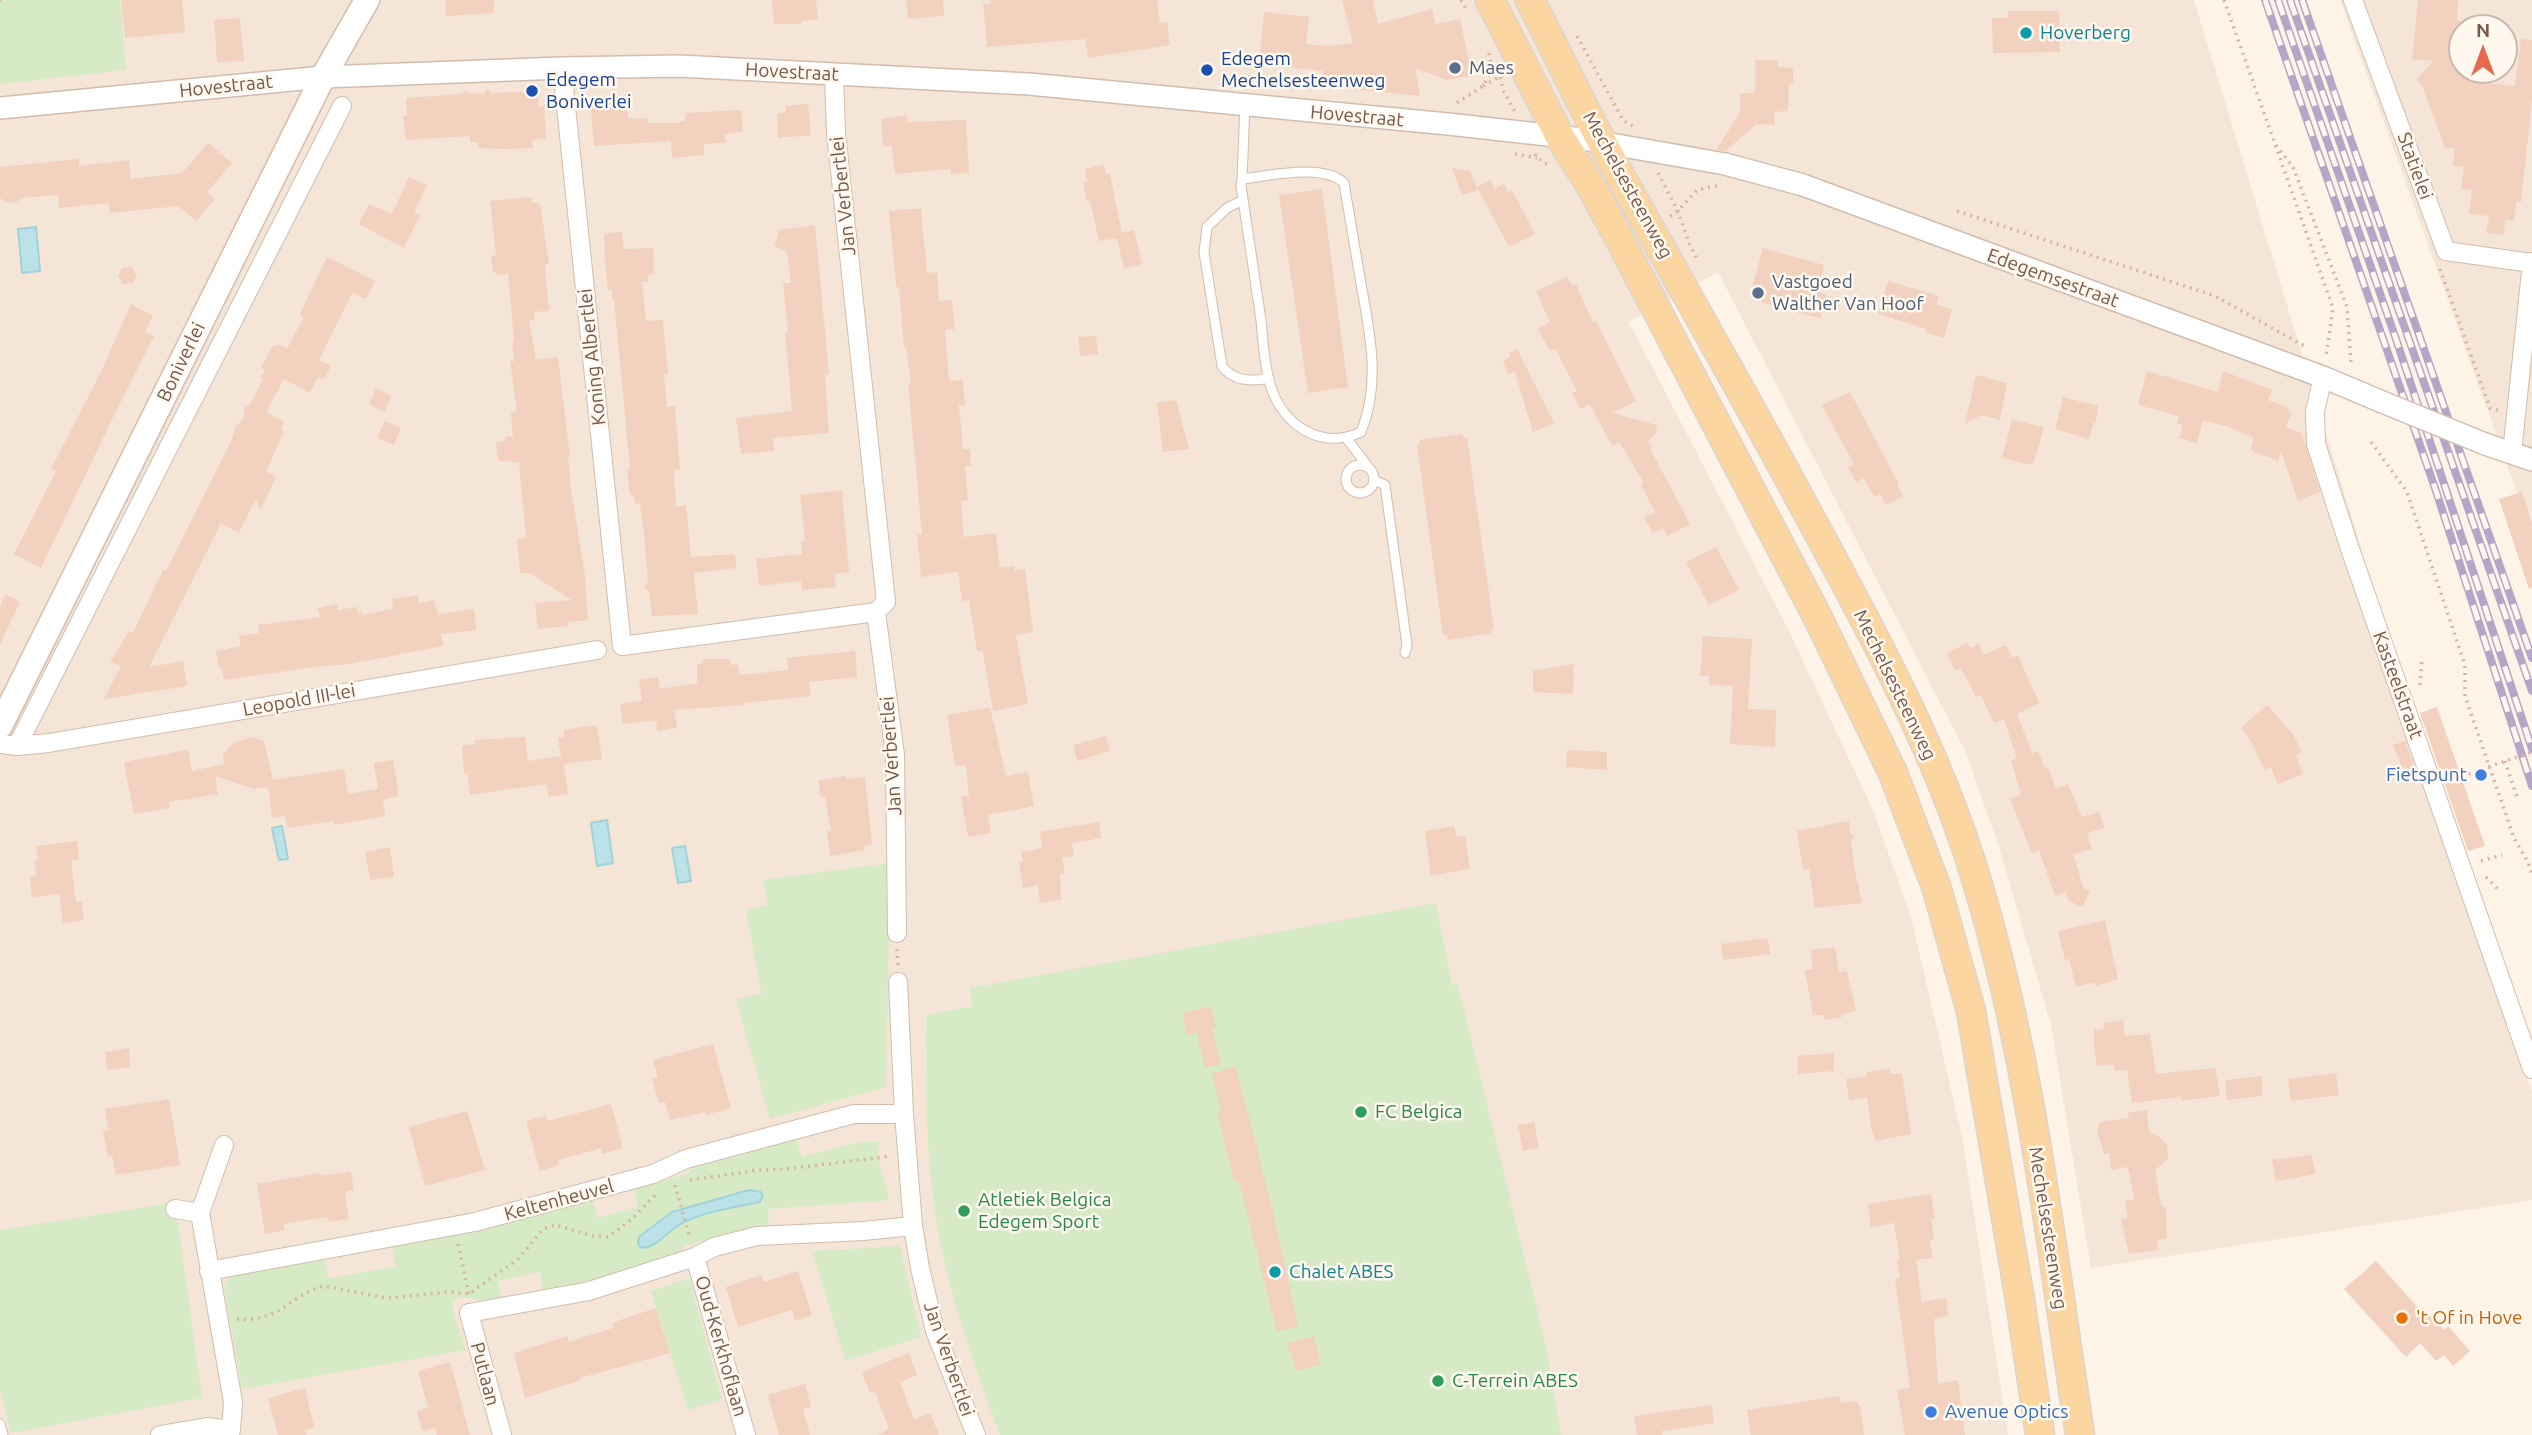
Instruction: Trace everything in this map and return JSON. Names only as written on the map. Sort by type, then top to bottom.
[{"type":"main road","name":"Boniverlei","points":[[0,726],[323,77],[367,0]]},
{"type":"main road","name":"Mechelsesteenweg","points":[[1490,0],[1582,139],[1756,417],[1877,645],[1930,755],[1970,861],[2009,1000],[2049,1222],[2080,1435]]},
{"type":"main road","name":"Mechelsesteenweg","points":[[1530,0],[1611,222],[1818,618],[1894,773],[1937,889],[1971,1011],[2040,1435]]},
{"type":"street","name":"Statielei","points":[[2353,0],[2446,251]]},
{"type":"street","name":"Hovestraat","points":[[0,108],[323,77],[679,66],[1029,84],[1582,139]]},
{"type":"street","name":"Koning Albertlei","points":[[562,68],[622,646],[876,612]]},
{"type":"street","name":"Jan Verbertlei","points":[[834,74],[836,133],[886,602],[876,612],[895,755],[897,933]]},
{"type":"street","name":"Boniverlei","points":[[8,745],[342,106]]},
{"type":"street","name":"Edegemsestraat","points":[[1582,139],[1725,164],[1803,185],[2324,368],[2380,401],[2522,457]]},
{"type":"street","points":[[2446,251],[2532,263],[2517,413],[2522,457]]},
{"type":"street","name":"Kasteelstraat","points":[[2324,368],[2315,411],[2316,444],[2354,561],[2532,1069]]},
{"type":"street","name":"Leopold III-lei","points":[[8,745],[63,741],[597,650]]},
{"type":"street","name":"Jan Verbertlei","points":[[898,982],[904,1114],[913,1226],[935,1331],[976,1435]]},
{"type":"street","name":"Keltenheuvel","points":[[209,1271],[475,1223],[653,1174],[686,1159],[854,1115],[904,1114]]},
{"type":"street","points":[[160,1435],[207,1427],[233,1432],[233,1402],[200,1213],[224,1145]]},
{"type":"street","points":[[175,1209],[200,1213]]},
{"type":"street","points":[[695,1257],[714,1247],[757,1236],[913,1226]]},
{"type":"street","name":"Putlaan","points":[[502,1435],[468,1313],[589,1291],[695,1257]]},
{"type":"street","name":"Oud-Kerkhoflaan","points":[[695,1257],[746,1435]]},
{"type":"lane","points":[[1242,179],[1323,173],[1336,176],[1344,183],[1371,344],[1373,387],[1367,418],[1361,432],[1347,439],[1335,440],[1300,428],[1286,416],[1270,385],[1243,200],[1242,179],[1245,106]]},
{"type":"lane","points":[[1243,200],[1227,208],[1207,227],[1204,252],[1222,366],[1228,374],[1245,379],[1258,381],[1269,378]]},
{"type":"lane","points":[[1347,439],[1373,476],[1385,485],[1407,645],[1405,653]]},
{"type":"lane","points":[[0,1424],[3,1435]]},
{"type":"path","points":[[1957,211],[2215,296],[2324,368],[2333,308],[2224,0]]},
{"type":"path","points":[[2273,142],[2293,167],[2347,307],[2351,364]]},
{"type":"path","points":[[2446,251],[2439,264],[2490,408],[2517,413]]},
{"type":"path","points":[[2371,442],[2407,492],[2465,665],[2465,696],[2514,838],[2532,874]]},
{"type":"path","points":[[2421,691],[2418,681],[2422,657]]},
{"type":"path","points":[[2462,776],[2532,752]]},
{"type":"path","points":[[2505,761],[2517,797]]},
{"type":"path","points":[[2481,861],[2502,855]]},
{"type":"path","points":[[2487,878],[2500,891]]},
{"type":"path","points":[[897,933],[898,982]]},
{"type":"path","points":[[669,1187],[690,1180],[731,1173],[907,1155]]},
{"type":"path","points":[[218,1317],[257,1319],[276,1313],[323,1286],[387,1298],[449,1292],[468,1294],[518,1259],[543,1229],[555,1225],[593,1236],[608,1237],[632,1219],[658,1193]]},
{"type":"path","points":[[678,1198],[689,1234]]},
{"type":"path","points":[[454,1225],[468,1294]]},
{"type":"shaded area","points":[[0,0],[2194,0],[2489,968],[2532,1092],[2532,1200],[2091,1268],[2051,1025],[1998,844],[1965,751],[1718,272],[1629,322],[1788,629],[1873,810],[1911,917],[1962,1137],[2008,1435],[0,1435]]},
{"type":"shaded area","points":[[2340,0],[2532,0],[2532,534]]},
{"type":"green space","points":[[0,0],[120,0],[126,70],[0,84]]},
{"type":"green space","points":[[890,863],[886,1087],[770,1119],[736,1000],[761,993],[746,910],[768,905],[763,880]]},
{"type":"green space","points":[[1436,903],[1452,984],[1458,985],[1546,1346],[1561,1435],[1000,1435],[955,1302],[936,1219],[928,1143],[926,1015],[972,1006],[970,988]]},
{"type":"green space","points":[[796,1139],[802,1157],[855,1143],[879,1141],[880,1163],[889,1200],[768,1209],[769,1229],[755,1229],[684,1246],[679,1255],[569,1288],[543,1292],[540,1272],[498,1281],[501,1299],[482,1301],[457,1298],[452,1305],[466,1350],[242,1389],[224,1286],[225,1282],[236,1274],[325,1260],[328,1278],[396,1267],[392,1247],[463,1233],[592,1199],[597,1218],[638,1206],[633,1187],[688,1174],[692,1167]]},
{"type":"green space","points":[[171,1203],[177,1215],[202,1398],[11,1433],[0,1391],[0,1230]]},
{"type":"green space","points":[[900,1246],[921,1337],[846,1361],[812,1251]]},
{"type":"green space","points":[[689,1278],[722,1399],[688,1410],[651,1291]]},
{"type":"water","points":[[36,227],[40,271],[22,273],[18,229]]},
{"type":"water","points":[[607,820],[613,863],[597,866],[591,823]]},
{"type":"water","points":[[282,826],[288,859],[279,860],[272,828]]},
{"type":"water","points":[[685,846],[691,881],[678,883],[672,848]]},
{"type":"water","points":[[749,1190],[761,1192],[763,1196],[760,1202],[718,1210],[687,1220],[652,1245],[642,1248],[639,1246],[640,1236],[672,1212]]},
{"type":"building","points":[[121,0],[182,0],[185,32],[125,38]]},
{"type":"building","points":[[445,0],[494,0],[494,13],[446,16]]},
{"type":"building","points":[[772,0],[816,0],[818,19],[802,21],[802,24],[774,24]]},
{"type":"building","points":[[906,0],[943,0],[944,16],[908,19]]},
{"type":"building","points":[[991,0],[1157,0],[1160,23],[1167,22],[1170,45],[1088,58],[1085,39],[987,47],[983,4],[991,4]]},
{"type":"building","points":[[1342,0],[1373,0],[1378,24],[1432,9],[1435,24],[1460,19],[1472,76],[1446,80],[1415,68],[1420,96],[1321,86],[1323,71],[1259,64],[1264,12],[1309,17],[1306,44],[1328,46],[1353,43]]},
{"type":"building","points":[[2418,0],[2458,0],[2457,14],[2448,14],[2448,84],[2515,86],[2518,84],[2521,39],[2532,40],[2532,100],[2521,202],[2516,202],[2514,221],[2505,220],[2504,235],[2486,233],[2489,216],[2469,214],[2472,190],[2461,189],[2464,167],[2453,166],[2455,148],[2445,148],[2423,88],[2417,79],[2433,61],[2412,59]]},
{"type":"building","name":"Hoverberg","points":[[2008,11],[2059,11],[2060,52],[1993,53],[1992,18],[2008,18]]},
{"type":"building","points":[[240,18],[244,61],[217,62],[214,20]]},
{"type":"building","points":[[1755,60],[1778,60],[1778,67],[1793,68],[1793,84],[1789,84],[1788,111],[1774,112],[1775,125],[1757,124],[1725,151],[1717,149],[1740,112],[1740,93],[1755,93]]},
{"type":"building","points":[[487,89],[492,93],[538,91],[539,107],[544,106],[546,138],[532,140],[533,148],[505,149],[479,148],[478,142],[470,142],[470,136],[406,140],[403,116],[407,116],[406,98],[462,94],[465,90],[470,94],[484,93]]},
{"type":"building","points":[[808,104],[811,135],[778,138],[777,113],[786,112],[786,106]]},
{"type":"building","points":[[627,106],[628,119],[646,118],[649,123],[679,123],[685,121],[685,113],[741,110],[743,132],[725,134],[726,142],[704,144],[704,155],[672,158],[671,141],[594,146],[591,108]]},
{"type":"building","points":[[907,115],[907,122],[966,120],[969,173],[951,174],[950,169],[895,174],[892,146],[883,146],[881,119]]},
{"type":"building","points":[[208,143],[232,163],[207,192],[215,199],[196,221],[179,206],[110,213],[108,203],[59,208],[58,195],[21,198],[7,203],[0,198],[0,167],[79,159],[79,166],[129,160],[131,179],[182,173]]},
{"type":"building","points":[[1104,165],[1106,175],[1110,174],[1122,233],[1134,230],[1142,264],[1124,269],[1117,238],[1099,241],[1083,183],[1087,182],[1085,169]]},
{"type":"building","points":[[1452,168],[1470,171],[1478,190],[1462,195]]},
{"type":"building","points":[[409,177],[427,185],[414,212],[420,215],[404,248],[359,224],[369,204],[392,214]]},
{"type":"building","points":[[1490,180],[1495,189],[1504,184],[1508,192],[1512,190],[1535,234],[1509,247],[1477,187]]},
{"type":"building","points":[[1322,189],[1348,387],[1308,393],[1279,195]]},
{"type":"building","points":[[532,197],[532,203],[540,203],[549,264],[546,264],[545,269],[549,311],[534,312],[535,320],[529,320],[536,360],[558,357],[588,620],[567,622],[568,626],[538,629],[535,603],[572,600],[529,573],[520,573],[517,539],[526,538],[519,462],[498,461],[496,442],[513,436],[511,412],[517,411],[510,362],[514,361],[514,342],[508,273],[493,273],[491,257],[496,256],[490,201]]},
{"type":"building","points":[[921,209],[927,273],[937,272],[939,301],[952,300],[955,329],[945,330],[949,381],[963,380],[965,405],[959,405],[963,449],[970,449],[971,466],[965,466],[968,500],[961,501],[964,537],[996,533],[1000,568],[1014,566],[1015,571],[1025,569],[1033,632],[1016,635],[1028,704],[993,711],[983,653],[977,651],[969,600],[962,601],[958,572],[921,577],[917,535],[922,534],[908,384],[911,384],[904,348],[889,211]]},
{"type":"building","points":[[815,225],[829,374],[825,375],[829,433],[773,438],[774,451],[741,454],[736,418],[792,411],[783,283],[791,283],[787,252],[774,246],[778,230]]},
{"type":"building","points":[[622,232],[624,249],[653,248],[654,274],[648,275],[648,282],[642,282],[646,321],[663,320],[668,374],[664,375],[667,407],[675,406],[680,469],[674,470],[676,507],[686,505],[691,557],[735,554],[736,568],[694,573],[698,614],[652,616],[649,592],[644,587],[648,583],[644,534],[640,503],[635,504],[634,495],[630,495],[627,469],[630,469],[614,299],[612,290],[608,290],[605,261],[604,233]]},
{"type":"building","points":[[1763,248],[1824,265],[1817,291],[1827,295],[1821,319],[1759,301],[1752,288]]},
{"type":"building","points":[[327,257],[375,281],[366,299],[352,293],[319,360],[331,366],[323,380],[318,377],[310,393],[284,379],[266,412],[284,422],[281,429],[284,431],[266,472],[276,477],[260,511],[256,498],[239,533],[221,523],[149,667],[183,661],[187,686],[104,699],[121,666],[110,662],[129,631],[133,633],[163,570],[166,571],[233,437],[234,429],[244,417],[244,408],[250,405],[263,379],[260,378],[265,370],[261,368],[273,345],[276,347],[278,344],[287,349],[303,318],[300,314]]},
{"type":"building","points":[[131,267],[137,275],[133,283],[123,284],[118,276],[122,268]]},
{"type":"building","points":[[1567,277],[1572,286],[1576,284],[1593,323],[1596,321],[1636,401],[1612,413],[1657,425],[1655,435],[1648,440],[1652,448],[1650,449],[1690,524],[1667,536],[1664,528],[1653,533],[1644,517],[1655,512],[1641,485],[1644,483],[1619,442],[1612,446],[1590,404],[1581,409],[1572,393],[1577,391],[1555,348],[1550,351],[1538,329],[1550,322],[1536,291]]},
{"type":"building","points":[[1888,281],[1939,296],[1936,305],[1952,309],[1944,338],[1926,333],[1927,329],[1878,314]]},
{"type":"building","points":[[131,304],[153,316],[145,331],[154,336],[41,568],[14,554],[56,471],[51,469],[101,372]]},
{"type":"building","points":[[1096,336],[1098,354],[1080,356],[1078,337]]},
{"type":"building","points":[[1517,349],[1554,423],[1533,432],[1515,372],[1508,374],[1503,361],[1510,357],[1509,353]]},
{"type":"building","points":[[2147,371],[2218,392],[2223,371],[2272,390],[2268,400],[2287,407],[2291,414],[2286,427],[2302,433],[2320,492],[2298,501],[2281,451],[2278,461],[2250,450],[2254,438],[2229,427],[2203,420],[2197,443],[2179,438],[2183,425],[2177,424],[2179,416],[2138,405]]},
{"type":"building","points":[[1976,375],[2007,383],[2000,420],[1981,415],[1965,424]]},
{"type":"building","points":[[376,388],[392,396],[384,412],[369,404]]},
{"type":"building","points":[[1850,392],[1903,496],[1886,505],[1880,494],[1874,497],[1864,478],[1856,482],[1848,467],[1854,464],[1822,405]]},
{"type":"building","points":[[2063,397],[2098,406],[2096,422],[2089,439],[2055,429]]},
{"type":"building","points":[[1176,400],[1189,449],[1163,452],[1157,403]]},
{"type":"building","points":[[2012,420],[2044,427],[2033,465],[2002,458]]},
{"type":"building","points":[[385,421],[401,428],[394,445],[377,438]]},
{"type":"building","points":[[1463,434],[1463,438],[1467,437],[1494,629],[1491,629],[1491,633],[1448,640],[1447,635],[1443,635],[1417,445],[1420,444],[1419,440]]},
{"type":"building","points":[[842,490],[849,572],[834,574],[836,587],[802,590],[801,581],[759,586],[756,559],[802,554],[801,542],[805,541],[800,495]]},
{"type":"building","points":[[2522,492],[2532,524],[2532,588],[2529,589],[2499,499]]},
{"type":"building","points":[[1716,547],[1739,590],[1709,605],[1686,562]]},
{"type":"building","points":[[5,594],[20,602],[0,644],[0,607]]},
{"type":"building","points":[[418,595],[419,603],[434,600],[438,614],[474,609],[476,630],[441,634],[443,646],[349,664],[224,680],[222,668],[219,668],[216,651],[241,646],[239,636],[259,633],[258,625],[320,617],[318,608],[337,604],[338,610],[357,607],[357,612],[362,611],[362,615],[393,609],[392,599]]},
{"type":"building","points":[[1703,636],[1752,639],[1748,709],[1776,710],[1775,747],[1730,744],[1733,686],[1709,685],[1709,676],[1700,676]]},
{"type":"building","points":[[1967,643],[1970,648],[1979,644],[1983,655],[2006,645],[2012,658],[2018,655],[2039,703],[2017,714],[2032,753],[2038,751],[2045,768],[2048,767],[2056,789],[2068,784],[2082,817],[2099,812],[2104,828],[2087,833],[2092,849],[2073,854],[2084,889],[2090,892],[2082,907],[2069,901],[2066,892],[2055,896],[2039,850],[2032,853],[2010,799],[2021,794],[2011,760],[2017,759],[2004,719],[1994,723],[1981,695],[1976,697],[1961,668],[1955,671],[1947,653]]},
{"type":"building","points":[[855,651],[857,677],[809,682],[811,696],[744,705],[674,710],[677,728],[657,731],[656,720],[623,724],[620,704],[642,701],[639,680],[658,677],[660,689],[697,683],[697,664],[702,664],[705,659],[730,659],[731,665],[738,664],[740,675],[788,670],[787,658]]},
{"type":"building","points":[[1574,664],[1573,694],[1533,692],[1533,671]]},
{"type":"building","points":[[2267,705],[2292,733],[2302,752],[2296,755],[2303,774],[2278,784],[2271,767],[2265,771],[2251,741],[2241,728]]},
{"type":"building","points":[[990,707],[1006,776],[1028,772],[1034,806],[988,815],[991,833],[968,837],[961,797],[969,796],[966,765],[955,766],[947,715]]},
{"type":"building","points":[[2437,707],[2485,846],[2468,851],[2420,713]]},
{"type":"building","points":[[597,726],[602,759],[564,764],[568,794],[549,797],[546,784],[470,795],[467,773],[464,773],[462,746],[475,744],[475,740],[525,737],[528,761],[561,756],[558,738],[564,737],[564,730]]},
{"type":"building","points":[[1106,736],[1110,751],[1077,761],[1073,745]]},
{"type":"building","points":[[252,737],[264,741],[273,780],[344,769],[348,794],[378,789],[374,763],[393,760],[399,796],[383,800],[385,816],[333,825],[333,821],[287,828],[285,816],[272,818],[268,787],[254,789],[215,776],[218,794],[169,802],[170,808],[134,814],[124,762],[188,750],[192,771],[224,764],[223,755],[233,743]]},
{"type":"building","points":[[2405,741],[2417,776],[2410,778],[2406,767],[2402,768],[2393,745]]},
{"type":"building","points":[[1567,750],[1607,752],[1607,770],[1566,767]]},
{"type":"building","points":[[846,776],[846,779],[865,777],[872,845],[864,846],[865,850],[830,856],[827,831],[831,831],[825,797],[821,797],[818,781]]},
{"type":"building","points":[[1849,821],[1850,832],[1854,837],[1851,841],[1854,866],[1862,903],[1815,908],[1809,869],[1803,870],[1797,831]]},
{"type":"building","points":[[1099,822],[1101,838],[1072,843],[1074,856],[1062,858],[1065,874],[1060,875],[1061,900],[1040,903],[1038,885],[1023,888],[1019,863],[1023,862],[1021,852],[1042,848],[1040,832]]},
{"type":"building","points":[[1454,826],[1457,837],[1465,836],[1470,869],[1431,876],[1425,831]]},
{"type":"building","points":[[77,841],[79,860],[71,861],[76,902],[82,902],[84,920],[63,923],[59,894],[32,897],[30,877],[36,876],[36,846]]},
{"type":"building","points":[[390,847],[394,877],[370,880],[365,852]]},
{"type":"building","points":[[2105,920],[2118,979],[2095,986],[2095,982],[2076,987],[2069,959],[2065,960],[2058,931]]},
{"type":"building","points":[[1768,938],[1770,954],[1723,960],[1721,944]]},
{"type":"building","points":[[1835,947],[1839,972],[1847,971],[1856,1011],[1824,1020],[1824,1015],[1813,1015],[1805,970],[1813,969],[1810,950]]},
{"type":"building","points":[[1211,1006],[1216,1028],[1212,1029],[1221,1064],[1205,1067],[1196,1032],[1187,1035],[1182,1013]]},
{"type":"building","points":[[2123,1020],[2125,1036],[2150,1034],[2156,1074],[2215,1068],[2220,1096],[2132,1103],[2127,1070],[2115,1071],[2113,1064],[2097,1066],[2094,1045],[2094,1030],[2104,1029],[2103,1023]]},
{"type":"building","points":[[713,1044],[731,1108],[670,1120],[665,1102],[659,1103],[652,1079],[658,1078],[653,1060]]},
{"type":"building","points":[[129,1048],[130,1067],[107,1070],[105,1052]]},
{"type":"building","points":[[1834,1053],[1834,1071],[1798,1074],[1797,1056]]},
{"type":"building","points":[[1236,1066],[1274,1216],[1298,1326],[1277,1332],[1239,1181],[1234,1182],[1217,1112],[1221,1111],[1212,1074]]},
{"type":"building","points":[[1889,1069],[1890,1074],[1902,1074],[1911,1134],[1875,1141],[1867,1098],[1849,1100],[1846,1079],[1867,1076],[1866,1072]]},
{"type":"building","points":[[2336,1073],[2339,1095],[2291,1101],[2288,1079]]},
{"type":"building","points":[[2262,1076],[2262,1096],[2227,1100],[2225,1080]]},
{"type":"building","points":[[169,1099],[180,1165],[116,1175],[112,1155],[108,1156],[103,1132],[108,1130],[105,1109]]},
{"type":"building","points":[[611,1104],[623,1148],[603,1154],[602,1148],[558,1160],[559,1165],[540,1171],[526,1121],[546,1116],[548,1121]]},
{"type":"building","points":[[2147,1110],[2149,1132],[2161,1138],[2167,1146],[2168,1159],[2155,1170],[2161,1205],[2166,1208],[2167,1238],[2157,1240],[2158,1250],[2129,1254],[2121,1219],[2128,1218],[2125,1201],[2134,1200],[2128,1167],[2111,1170],[2109,1153],[2104,1154],[2097,1131],[2100,1122],[2129,1118],[2128,1113]]},
{"type":"building","points":[[467,1111],[485,1170],[425,1186],[409,1127]]},
{"type":"building","points":[[1534,1122],[1539,1148],[1523,1151],[1518,1125]]},
{"type":"building","points":[[2312,1155],[2315,1174],[2276,1181],[2272,1160]]},
{"type":"building","points":[[351,1171],[354,1190],[345,1192],[349,1219],[329,1222],[328,1217],[284,1224],[285,1230],[265,1234],[257,1184],[320,1173],[321,1176]]},
{"type":"building","points":[[1931,1194],[1935,1218],[1931,1219],[1933,1258],[1916,1260],[1922,1302],[1946,1298],[1948,1316],[1934,1319],[1938,1384],[1958,1380],[1965,1435],[1905,1435],[1897,1390],[1910,1388],[1895,1279],[1900,1278],[1897,1260],[1900,1259],[1894,1223],[1871,1227],[1868,1204]]},
{"type":"building","name":"'t Of in Hove","points":[[2376,1261],[2420,1310],[2423,1307],[2444,1330],[2448,1326],[2470,1351],[2453,1366],[2444,1355],[2436,1361],[2420,1343],[2406,1357],[2344,1289]]},
{"type":"building","points":[[798,1271],[812,1315],[795,1321],[792,1310],[738,1327],[726,1287],[761,1275],[764,1282]]},
{"type":"building","points":[[656,1308],[670,1353],[580,1378],[581,1380],[525,1398],[514,1353],[567,1336],[569,1342],[613,1328],[612,1324],[620,1320]]},
{"type":"building","points":[[1314,1336],[1321,1364],[1296,1371],[1287,1343]]},
{"type":"building","points":[[909,1353],[917,1375],[900,1382],[914,1420],[930,1413],[939,1435],[878,1435],[889,1429],[875,1391],[870,1393],[862,1372]]},
{"type":"building","points":[[450,1362],[470,1435],[437,1435],[435,1428],[422,1431],[417,1411],[428,1408],[418,1371]]},
{"type":"building","points":[[805,1384],[811,1407],[803,1409],[810,1435],[779,1435],[768,1395]]},
{"type":"building","points":[[305,1388],[314,1427],[305,1430],[307,1435],[278,1435],[268,1398]]},
{"type":"building","points":[[1840,1396],[1841,1403],[1857,1401],[1860,1405],[1864,1435],[1751,1435],[1747,1410]]},
{"type":"building","points":[[1712,1405],[1714,1423],[1662,1431],[1662,1435],[1637,1435],[1634,1416]]},
{"type":"railway","points":[[2265,0],[2436,491],[2532,786]]},
{"type":"railway","points":[[2278,0],[2397,342],[2532,749]]},
{"type":"railway","points":[[2290,0],[2532,691]]},
{"type":"railway","points":[[2302,0],[2532,658]]},
{"type":"place","name":"Hoverberg","points":[[2026,33]]},
{"type":"place","name":"Maes","points":[[1455,68]]},
{"type":"place","name":"Edegem Mechelsesteenweg","points":[[1207,70]]},
{"type":"place","name":"Edegem Boniverlei","points":[[532,91]]},
{"type":"place","name":"Vastgoed Walther Van Hoof","points":[[1758,293]]},
{"type":"place","name":"Fietspunt","points":[[2481,775]]},
{"type":"place","name":"FC Belgica","points":[[1361,1112]]},
{"type":"place","name":"Atletiek Belgica Edegem Sport","points":[[964,1211]]},
{"type":"place","name":"Chalet ABES","points":[[1275,1272]]},
{"type":"place","name":"'t Of in Hove","points":[[2402,1318]]},
{"type":"place","name":"C-Terrein ABES","points":[[1438,1381]]},
{"type":"place","name":"Avenue Optics","points":[[1931,1412]]}]
